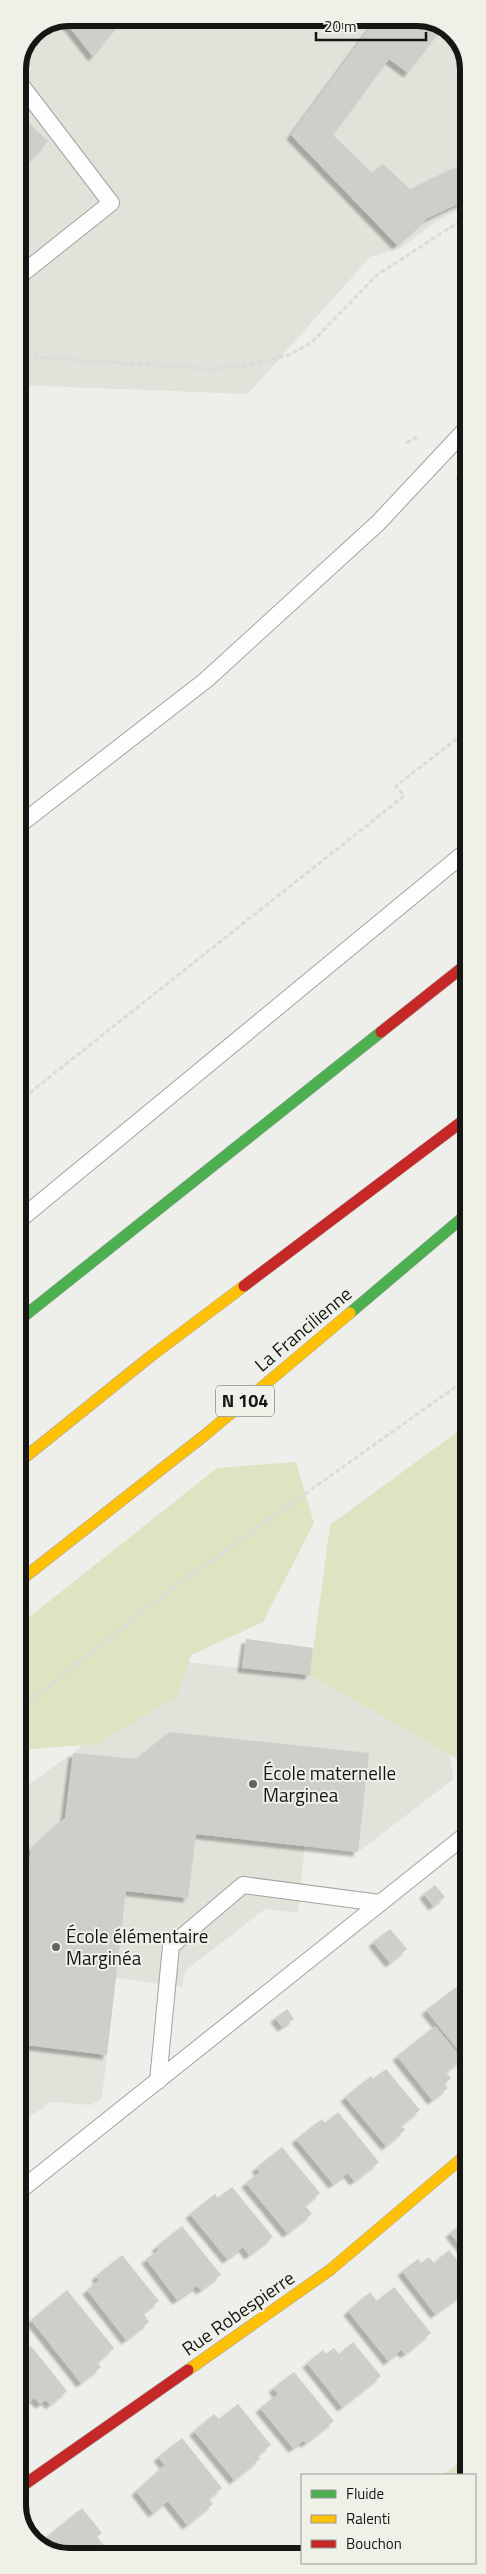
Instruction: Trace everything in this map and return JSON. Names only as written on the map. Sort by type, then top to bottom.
[{"type":"main road","points":[[27,1314],[459,970]]},
{"type":"main road","points":[[27,1456],[151,1356],[459,1123]]},
{"type":"main road","name":"La Francilienne","points":[[27,1575],[205,1435],[459,1220]]},
{"type":"main road","name":"Rue Robespierre","points":[[27,2483],[330,2270],[460,2160]]},
{"type":"lane","points":[[26,92],[111,204],[26,271]]},
{"type":"lane","points":[[26,820],[206,680],[378,523],[459,436]]},
{"type":"lane","points":[[26,1214],[459,857]]},
{"type":"lane","points":[[27,2185],[460,1840]]},
{"type":"lane","points":[[158,2081],[171,1946],[243,1885],[380,1903]]},
{"type":"path","points":[[26,358],[33,357],[212,369],[244,366],[289,355],[311,343],[377,275],[459,220]]},
{"type":"path","points":[[26,1095],[404,796],[396,786],[459,737]]},
{"type":"path","points":[[27,1704],[170,1590],[460,1384]]},
{"type":"shaded area","points":[[70,26],[419,26],[443,35],[455,50],[459,64],[459,210],[435,222],[401,248],[370,257],[248,394],[26,385],[26,70],[27,61],[34,46],[39,39],[53,30]]},
{"type":"shaded area","points":[[246,1639],[313,1648],[310,1675],[449,1754],[454,1779],[358,1852],[305,1846],[298,1913],[265,1909],[185,1971],[182,1987],[116,1978],[102,2098],[91,2105],[51,2102],[27,2119],[27,1786],[73,1753],[186,1662],[242,1668]]},
{"type":"green space","points":[[460,1430],[460,1760],[310,1675],[330,1525]]},
{"type":"green space","points":[[296,1462],[314,1523],[263,1622],[191,1655],[177,1696],[97,1744],[27,1749],[27,1619],[217,1468]]},
{"type":"green space","points":[[460,2461],[460,2474],[444,2474]]},
{"type":"building","points":[[69,26],[118,26],[93,57]]},
{"type":"building","points":[[371,26],[419,26],[436,31],[439,33],[408,73],[389,59],[333,135],[372,173],[383,164],[410,189],[459,165],[459,203],[426,219],[397,245],[291,135]]},
{"type":"building","points":[[26,120],[48,141],[26,165]]},
{"type":"building","points":[[246,1639],[313,1648],[310,1675],[242,1668]]},
{"type":"building","points":[[170,1732],[369,1753],[358,1852],[196,1834],[188,1898],[126,1891],[107,2055],[27,2045],[27,1883],[31,1848],[65,1818],[73,1753],[136,1759]]},
{"type":"building","points":[[435,1885],[445,1897],[433,1906],[424,1894]]},
{"type":"building","points":[[390,1929],[407,1949],[390,1963],[373,1942]]},
{"type":"building","points":[[459,1985],[460,1987],[460,2052],[426,2010]]},
{"type":"building","points":[[287,2009],[294,2019],[282,2027],[275,2018]]},
{"type":"building","points":[[435,2026],[460,2056],[460,2061],[446,2072],[451,2078],[444,2084],[448,2088],[432,2100],[397,2056]]},
{"type":"building","points":[[386,2069],[420,2110],[401,2125],[405,2130],[386,2146],[345,2097],[371,2076],[373,2079]]},
{"type":"building","points":[[338,2112],[379,2162],[354,2181],[348,2173],[333,2184],[296,2139],[322,2119],[325,2123]]},
{"type":"building","points":[[282,2147],[320,2193],[305,2205],[312,2214],[287,2233],[246,2183],[260,2172],[256,2168]]},
{"type":"building","points":[[232,2187],[273,2237],[249,2255],[243,2247],[227,2259],[190,2214],[215,2194],[218,2198]]},
{"type":"building","points":[[460,2225],[460,2245],[450,2233]]},
{"type":"building","points":[[182,2226],[221,2275],[201,2290],[197,2286],[177,2300],[146,2259],[159,2250],[156,2247]]},
{"type":"building","points":[[449,2250],[460,2263],[460,2296],[435,2314],[402,2271],[418,2259],[421,2263],[429,2257],[434,2263]]},
{"type":"building","points":[[122,2255],[159,2301],[143,2313],[149,2322],[126,2340],[87,2290],[99,2280],[96,2276]]},
{"type":"building","points":[[394,2287],[431,2333],[405,2354],[401,2350],[388,2361],[348,2311],[370,2292],[377,2301]]},
{"type":"building","points":[[67,2290],[114,2348],[97,2363],[101,2367],[81,2383],[31,2320]]},
{"type":"building","points":[[353,2342],[381,2376],[342,2407],[307,2363],[323,2350],[326,2354],[334,2348],[339,2354]]},
{"type":"building","points":[[31,2346],[67,2391],[50,2405],[46,2400],[40,2404],[34,2398],[27,2404],[27,2349]]},
{"type":"building","points":[[294,2372],[334,2421],[306,2443],[303,2441],[293,2448],[260,2408],[278,2394],[273,2388]]},
{"type":"building","points":[[238,2404],[271,2445],[257,2455],[260,2459],[234,2480],[194,2431],[214,2414],[219,2419]]},
{"type":"building","points":[[182,2438],[222,2488],[209,2499],[213,2504],[187,2525],[168,2501],[153,2513],[136,2491],[165,2465],[158,2457]]},
{"type":"building","points":[[82,2508],[102,2533],[97,2537],[106,2548],[67,2548],[44,2539]]},
{"type":"traffic: fast","points":[[27,1314],[381,1032]]},
{"type":"traffic: fast","points":[[350,1313],[459,1220]]},
{"type":"traffic: slow","points":[[27,1456],[151,1356],[244,1286]]},
{"type":"traffic: slow","points":[[27,1575],[205,1435],[350,1313]]},
{"type":"traffic: slow","points":[[188,2370],[330,2270],[460,2160]]},
{"type":"traffic: jam","points":[[381,1032],[459,970]]},
{"type":"traffic: jam","points":[[244,1286],[459,1123]]},
{"type":"traffic: jam","points":[[27,2483],[188,2370]]},
{"type":"place","name":"École maternelle Marginea","points":[[253,1784]]},
{"type":"place","name":"École élémentaire Marginéa","points":[[56,1947]]}]
